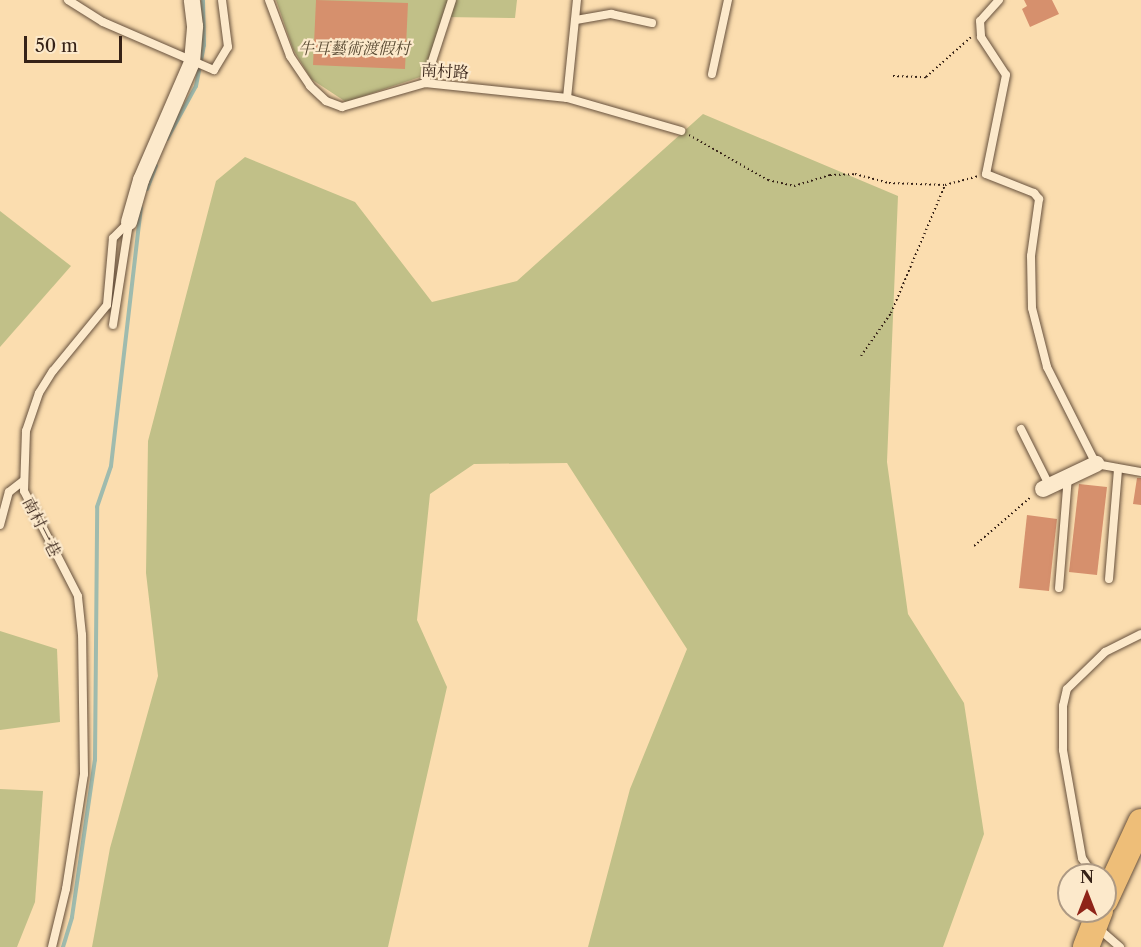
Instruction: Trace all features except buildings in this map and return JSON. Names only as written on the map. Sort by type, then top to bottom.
[{"type":"main road","points":[[1117,875],[1141,822]]},
{"type":"street","name":"南村一巷","points":[[129,222],[141,180],[192,62],[195,26],[192,0]]},
{"type":"street","points":[[1046,487],[1095,464]]},
{"type":"lane","points":[[68,0],[103,22],[214,70],[228,47],[222,0]]},
{"type":"lane","name":"南村路","points":[[269,0],[290,56],[310,86],[326,101],[342,107],[424,83],[567,98],[681,131]]},
{"type":"lane","points":[[424,83],[452,0]]},
{"type":"lane","points":[[567,98],[577,0]]},
{"type":"lane","points":[[712,74],[728,0]]},
{"type":"lane","points":[[999,0],[980,21],[981,37],[1006,75],[986,174],[1034,193],[1039,199],[1031,256],[1032,308],[1047,367],[1095,464],[1118,470],[1141,472]]},
{"type":"lane","points":[[576,20],[611,14],[652,23]]},
{"type":"lane","points":[[113,325],[129,222]]},
{"type":"lane","name":"南村一巷","points":[[52,947],[66,889],[84,774],[82,635],[78,596],[24,491],[26,431],[39,393],[107,305],[113,238],[129,222]]},
{"type":"lane","points":[[1021,429],[1046,487]]},
{"type":"lane","points":[[1109,579],[1118,470]]},
{"type":"lane","points":[[1059,588],[1068,475]]},
{"type":"lane","points":[[0,525],[9,492],[23,481]]},
{"type":"lane","points":[[1085,863],[1082,858],[1067,772],[1063,706],[1067,689],[1105,652],[1141,634]]},
{"type":"lane","points":[[1098,923],[1120,947]]},
{"type":"path","points":[[893,76],[926,77],[980,29]]},
{"type":"path","points":[[681,131],[768,180],[794,186],[830,176],[855,174],[889,183],[945,184],[986,174]]},
{"type":"path","points":[[861,356],[891,312],[945,184]]},
{"type":"path","points":[[974,546],[1046,487]]},
{"type":"green space","name":"牛耳藝術渡假村","points":[[276,0],[517,0],[515,18],[445,17],[423,76],[346,102],[311,79],[293,49]]},
{"type":"green space","points":[[703,114],[898,196],[887,462],[908,614],[964,703],[984,834],[943,947],[588,947],[630,789],[687,649],[567,463],[474,464],[430,494],[417,620],[447,687],[388,947],[92,947],[110,848],[158,676],[146,573],[148,441],[216,181],[245,157],[355,202],[432,302],[517,281]]},
{"type":"green space","points":[[0,211],[71,266],[0,347]]},
{"type":"green space","points":[[0,631],[57,649],[60,722],[0,730]]},
{"type":"green space","points":[[0,789],[43,791],[35,902],[17,947],[0,947]]},
{"type":"waterway","points":[[167,139],[196,86],[204,45],[203,0]]},
{"type":"waterway","points":[[147,189],[156,166]]},
{"type":"waterway","points":[[63,947],[72,917],[95,760],[97,507],[111,466],[141,208]]}]
